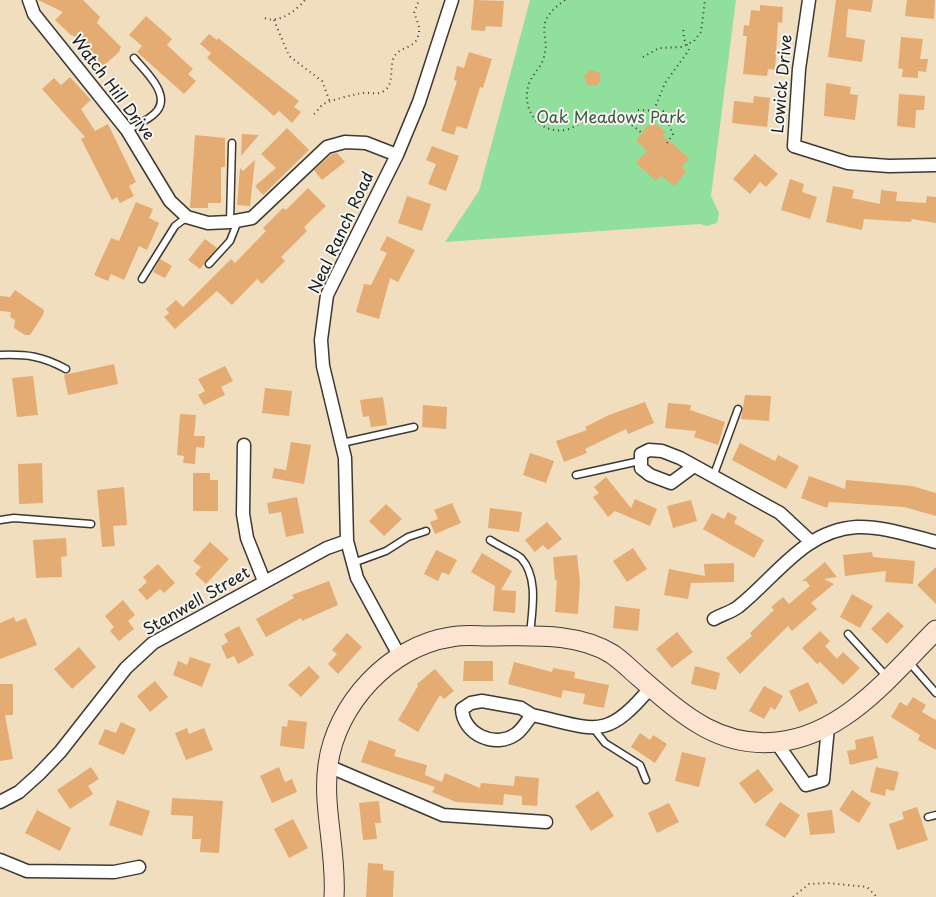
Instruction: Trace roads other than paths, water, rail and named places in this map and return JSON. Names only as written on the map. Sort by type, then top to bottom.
[{"type":"street","name":"Watch Hill Drive","points":[[29,0],[34,14],[127,130],[170,201],[187,217]]},
{"type":"street","name":"Neal Ranch Road","points":[[400,657],[357,578],[347,541],[342,443],[324,366],[322,349],[327,296],[397,155],[419,102],[452,0]]},
{"type":"street","name":"Lowick Drive","points":[[809,0],[799,70],[794,146],[848,163],[889,166],[936,165]]},
{"type":"street","points":[[187,217],[208,223],[234,222],[252,218],[327,147],[345,142],[366,143],[397,155]]},
{"type":"street","points":[[244,445],[243,514],[247,538],[264,581]]},
{"type":"street","points":[[694,466],[671,483],[650,475],[641,468],[641,454],[649,450],[662,451],[694,466],[780,513],[810,541]]},
{"type":"street","points":[[714,619],[736,608],[810,541],[838,529],[858,527],[878,529],[936,542]]},
{"type":"street","name":"Stanwell Street","points":[[0,802],[18,792],[39,774],[60,752],[126,668],[153,643],[326,548],[347,541]]},
{"type":"street","points":[[334,897],[335,862],[329,810],[328,766],[333,743],[343,718],[369,682],[400,657],[429,642],[452,636],[530,636],[572,639],[596,646],[612,655],[679,713],[719,734],[742,741],[776,742],[803,738],[828,727],[851,712],[936,630]]},
{"type":"street","points":[[532,715],[517,734],[505,739],[493,740],[480,736],[466,727],[462,718],[462,709],[471,703],[482,701],[521,708],[532,715],[594,729],[612,724],[627,714],[651,688]]},
{"type":"street","points":[[776,742],[806,785],[823,780],[828,727]]},
{"type":"street","points":[[328,766],[443,815],[546,822]]},
{"type":"street","points":[[0,860],[27,871],[114,872],[139,867]]},
{"type":"lane","points":[[127,130],[158,111],[160,104],[160,95],[156,85],[134,58]]},
{"type":"lane","points":[[209,264],[230,241],[234,222],[232,143]]},
{"type":"lane","points":[[142,279],[175,226],[187,217]]},
{"type":"lane","points":[[0,355],[23,354],[46,358],[66,368]]},
{"type":"lane","points":[[713,477],[738,409]]},
{"type":"lane","points":[[342,443],[414,427]]},
{"type":"lane","points":[[576,475],[640,461]]},
{"type":"lane","points":[[0,520],[14,518],[92,524]]},
{"type":"lane","points":[[353,563],[386,551],[408,537],[426,531]]},
{"type":"lane","points":[[490,540],[504,550],[520,556],[529,571],[533,587],[530,636]]},
{"type":"lane","points":[[848,634],[888,678]]},
{"type":"lane","points":[[906,660],[936,693]]},
{"type":"lane","points":[[594,729],[606,743],[640,765],[646,780]]},
{"type":"lane","points":[[928,817],[936,815]]},
{"type":"park label","name":"Oak Meadows Park","points":[[611,119]]}]
